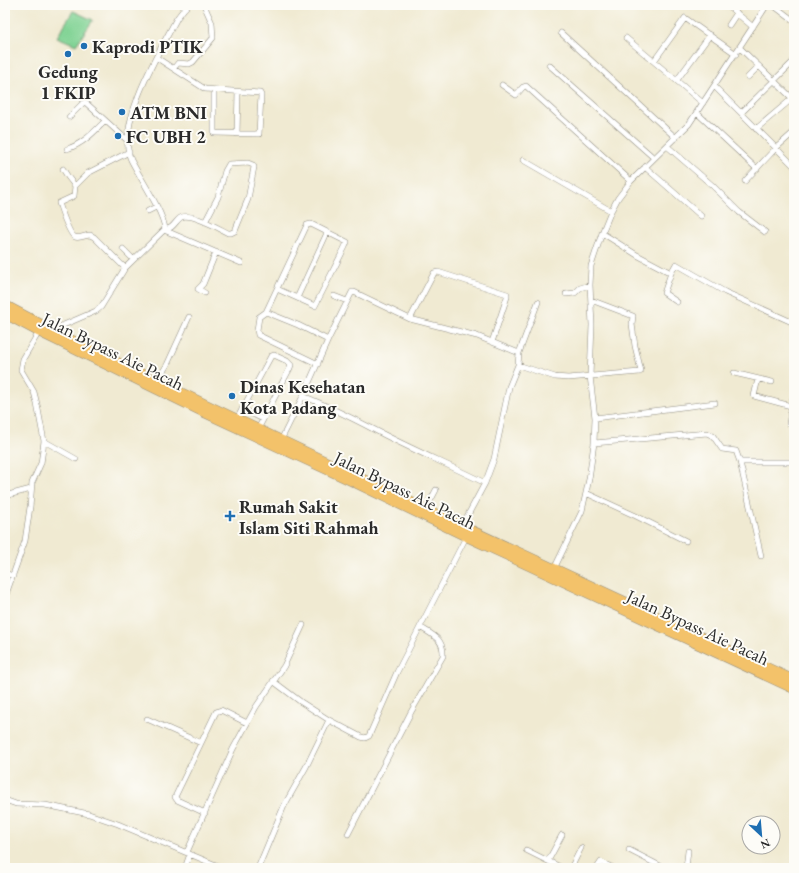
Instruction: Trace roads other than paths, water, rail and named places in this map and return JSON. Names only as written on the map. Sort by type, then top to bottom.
[{"type":"highway","points":[[5,305],[52,330],[92,354],[157,381],[281,440],[404,502],[426,509],[769,673],[794,680]]},
{"type":"highway","name":"Jalan Bypass Aie Pacah","points":[[5,314],[39,332],[92,354],[209,415],[404,502],[466,536],[769,673],[794,689]]},
{"type":"street","points":[[164,229],[163,222],[156,207],[130,158],[128,141],[129,125],[145,82],[177,18],[188,5]]},
{"type":"street","points":[[174,68],[178,64],[189,64],[193,62],[213,38],[212,23],[204,5]]},
{"type":"street","points":[[726,5],[753,27]]},
{"type":"street","points":[[554,569],[582,511],[594,443],[595,418],[590,376],[592,325],[590,285],[591,266],[602,233],[611,210],[618,198],[631,181],[689,124],[767,5]]},
{"type":"street","points":[[773,5],[794,21]]},
{"type":"street","points":[[729,25],[737,13]]},
{"type":"street","points":[[654,61],[685,18],[736,54]]},
{"type":"street","points":[[561,32],[676,138]]},
{"type":"street","points":[[677,80],[710,35]]},
{"type":"street","points":[[626,38],[703,103]]},
{"type":"street","points":[[740,48],[793,98],[756,129]]},
{"type":"street","points":[[157,58],[174,68],[198,86],[205,89],[214,91],[259,92],[261,95],[259,134],[214,133],[214,91]]},
{"type":"street","points":[[741,113],[794,61]]},
{"type":"street","points":[[549,65],[654,158]]},
{"type":"street","points":[[748,78],[759,66]]},
{"type":"street","points":[[502,85],[516,95],[523,87],[526,86],[631,181]]},
{"type":"street","points":[[714,86],[794,166]]},
{"type":"street","points":[[237,134],[238,92]]},
{"type":"street","points":[[69,117],[85,102],[128,141]]},
{"type":"street","points":[[697,113],[757,169]]},
{"type":"street","points":[[67,149],[73,147],[89,136],[105,121]]},
{"type":"street","points":[[745,181],[776,148],[794,132]]},
{"type":"street","points":[[667,146],[740,212],[765,232]]},
{"type":"street","points":[[125,268],[94,236],[90,235],[75,237],[72,234],[59,203],[74,196],[75,186],[88,173],[129,152]]},
{"type":"street","points":[[523,160],[611,210]]},
{"type":"street","points":[[52,330],[90,314],[101,307],[125,268],[164,229],[169,229],[180,218],[187,216],[205,222],[228,233],[235,231],[248,199],[254,167],[253,165],[248,163],[229,164],[225,171],[218,197],[205,222]]},
{"type":"street","points":[[645,167],[701,216]]},
{"type":"street","points":[[63,169],[75,186]]},
{"type":"street","points":[[148,211],[156,207]]},
{"type":"street","points":[[277,289],[314,307],[316,306],[346,247],[346,241],[311,224],[307,225],[266,312],[259,317],[256,330],[258,335],[318,364]]},
{"type":"street","points":[[164,229],[241,263]]},
{"type":"street","points":[[297,298],[327,233]]},
{"type":"street","points":[[602,233],[637,255],[671,273]]},
{"type":"street","points":[[123,249],[133,260]]},
{"type":"street","points":[[205,293],[198,290],[203,284],[216,252]]},
{"type":"street","points":[[676,302],[664,293],[676,264],[725,292],[794,324]]},
{"type":"street","points":[[410,319],[434,273],[438,272],[507,294],[492,342]]},
{"type":"street","points":[[566,294],[575,293],[580,288],[590,285]]},
{"type":"street","points":[[281,440],[351,293],[354,292],[410,319],[478,336],[519,353]]},
{"type":"street","points":[[334,296],[347,301]]},
{"type":"street","points":[[518,365],[555,377],[568,378],[638,373],[641,370],[633,330],[633,316],[591,300]]},
{"type":"street","points":[[462,526],[485,483],[494,460],[509,386],[518,365],[519,353],[538,302]]},
{"type":"street","points":[[266,312],[298,325],[328,340]]},
{"type":"street","points":[[157,381],[167,365],[189,318]]},
{"type":"street","points":[[5,596],[25,541],[32,483],[41,463],[44,441],[34,392],[21,370],[23,358],[39,332]]},
{"type":"street","points":[[237,419],[271,356],[274,355],[287,361],[291,365],[290,368],[258,429]]},
{"type":"street","points":[[734,373],[772,382]]},
{"type":"street","points":[[758,379],[754,396],[792,406]]},
{"type":"street","points":[[789,424],[792,418],[794,390]]},
{"type":"street","points":[[303,396],[362,422],[374,430],[485,483]]},
{"type":"street","points":[[595,418],[715,403]]},
{"type":"street","points":[[242,409],[263,419]]},
{"type":"street","points":[[594,443],[707,433],[713,436],[722,449],[736,451],[740,462],[761,556]]},
{"type":"street","points":[[44,441],[76,459]]},
{"type":"street","points":[[740,462],[794,462]]},
{"type":"street","points":[[5,498],[8,495],[31,489]]},
{"type":"street","points":[[426,509],[436,490]]},
{"type":"street","points":[[586,493],[686,541]]},
{"type":"street","points":[[273,681],[301,702],[329,720],[361,737],[367,738],[374,727],[397,672],[466,536]]},
{"type":"street","points":[[5,573],[12,576]]},
{"type":"street","points":[[185,868],[188,853],[233,749],[247,723],[284,666],[303,626]]},
{"type":"street","points":[[348,834],[411,712],[443,656],[443,648],[441,643],[435,636],[420,628]]},
{"type":"street","points":[[205,814],[175,798],[215,714],[218,711],[224,712],[247,723]]},
{"type":"street","points":[[148,719],[201,742]]},
{"type":"street","points":[[258,868],[284,806],[306,767],[329,720]]},
{"type":"street","points":[[5,800],[16,804],[45,805],[89,814],[223,868]]},
{"type":"street","points":[[548,861],[562,835]]},
{"type":"street","points":[[570,868],[581,848]]},
{"type":"street","points":[[526,850],[562,868]]},
{"type":"street","points":[[629,850],[662,868]]},
{"type":"street","points":[[686,868],[688,851]]},
{"type":"street","points":[[597,868],[601,862],[613,868]]},
{"type":"place","name":"Kaprodi PTIK","points":[[84,46]]},
{"type":"place","name":"Gedung 1 FKIP","points":[[68,54]]},
{"type":"place","name":"ATM BNI","points":[[122,112]]},
{"type":"place","name":"FC UBH 2","points":[[118,136]]},
{"type":"place","name":"Dinas Kesehatan Kota Padang","points":[[232,396]]},
{"type":"place","name":"Rumah Sakit Islam Siti Rahmah","points":[[230,516]]}]
